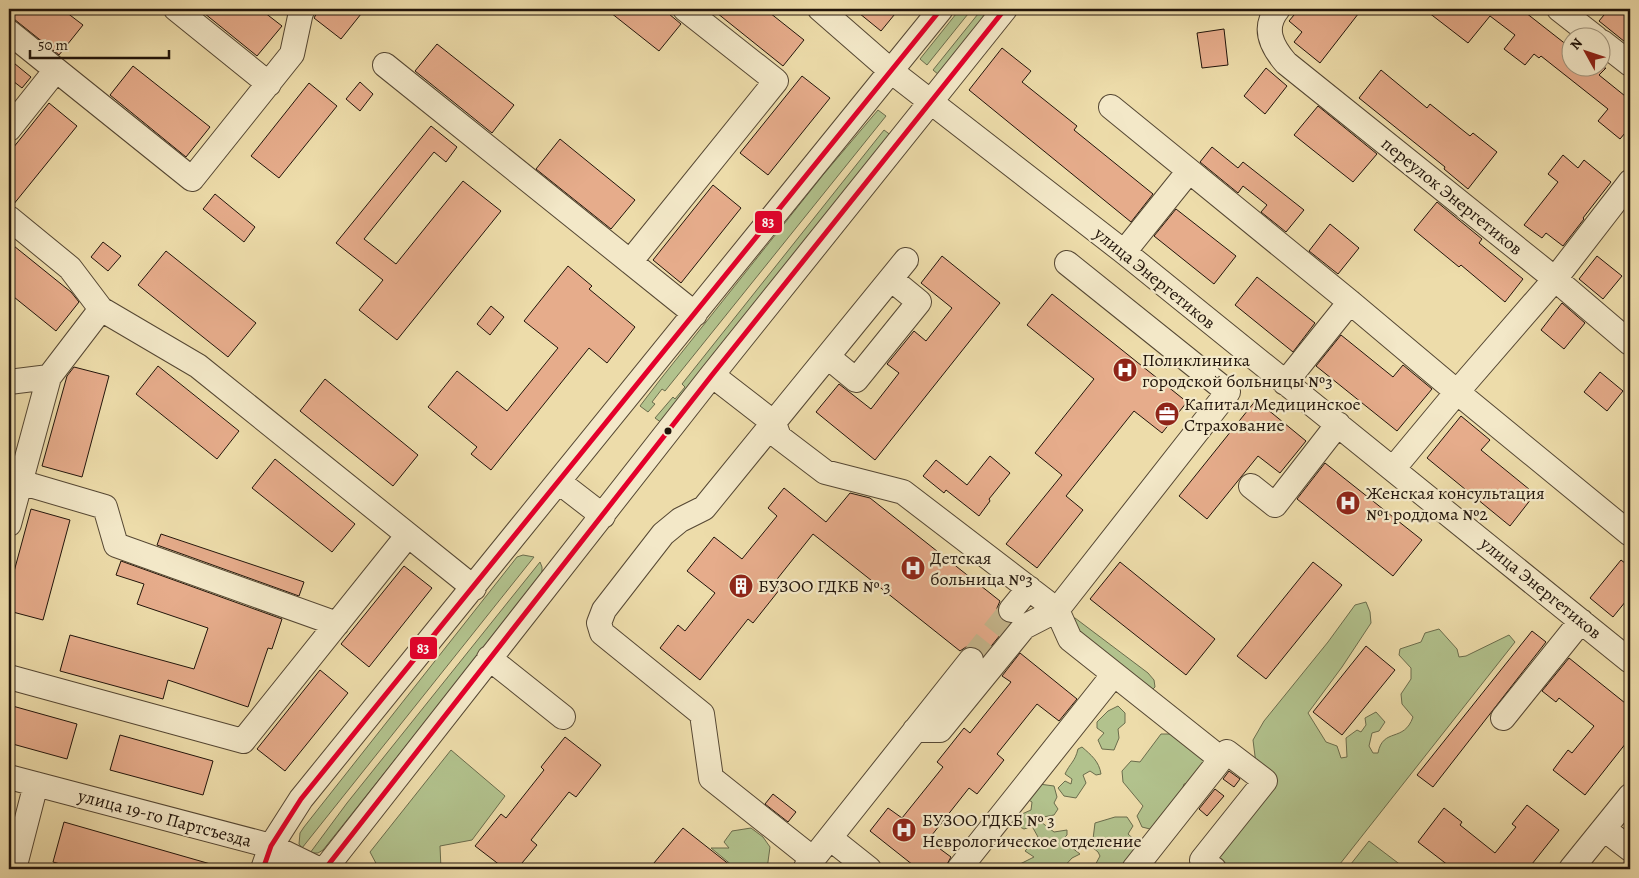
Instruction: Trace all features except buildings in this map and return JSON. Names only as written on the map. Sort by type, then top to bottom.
[{"type":"street","points":[[176,9],[269,84]]},
{"type":"street","points":[[9,32],[192,179],[292,54],[301,12],[304,9]]},
{"type":"street","points":[[630,262],[776,81],[686,9]]},
{"type":"street","name":"улица Энергетиков","points":[[820,9],[891,71],[1124,252],[1581,621],[1629,656]]},
{"type":"street","points":[[263,869],[271,846],[301,799],[474,588],[941,9]]},
{"type":"street","points":[[325,869],[712,375],[1005,9]]},
{"type":"street","name":"переулок Энергетиков","points":[[1278,9],[1274,13],[1269,31],[1274,49],[1294,69],[1555,279],[1630,343]]},
{"type":"street","points":[[1559,9],[1583,28]]},
{"type":"street","points":[[1612,50],[1630,64]]},
{"type":"street","points":[[385,64],[695,314]]},
{"type":"street","points":[[9,129],[56,70]]},
{"type":"street","points":[[1111,108],[1350,302],[1630,534]]},
{"type":"street","points":[[1124,252],[1190,171]]},
{"type":"street","points":[[1393,469],[1555,279],[1630,182]]},
{"type":"street","points":[[9,218],[70,268],[101,309],[198,366],[474,588]]},
{"type":"street","points":[[906,260],[704,508],[680,520],[663,534],[604,610],[599,623],[602,633],[702,714],[712,778],[809,864],[971,660]]},
{"type":"street","points":[[915,730],[940,730],[1024,627],[1057,610],[1228,392],[1067,263]]},
{"type":"street","points":[[828,357],[856,380],[919,302],[891,279]]},
{"type":"street","points":[[1285,383],[1350,302]]},
{"type":"street","points":[[9,524],[49,377],[101,309]]},
{"type":"street","points":[[712,375],[774,423],[779,437],[825,472],[903,492],[1057,610],[1070,639],[1221,759]]},
{"type":"street","points":[[9,382],[49,377]]},
{"type":"street","points":[[1251,486],[1275,505],[1338,424]]},
{"type":"street","points":[[20,482],[105,507],[116,545],[337,624]]},
{"type":"street","points":[[559,482],[602,516]]},
{"type":"street","points":[[9,677],[243,741],[408,535]]},
{"type":"street","points":[[1011,610],[1029,588]]},
{"type":"street","points":[[1503,718],[1581,621]]},
{"type":"street","points":[[489,658],[563,717]]},
{"type":"street","points":[[959,869],[1114,674]]},
{"type":"street","points":[[1134,869],[1227,752],[1265,781],[1202,860],[1214,869]]},
{"type":"street","name":"улица 19-го Партсъезда","points":[[9,777],[271,846],[318,869]]},
{"type":"street","points":[[17,869],[36,784]]},
{"type":"street","points":[[1571,869],[1630,796]]},
{"type":"street","points":[[1604,829],[1630,849]]},
{"type":"street","points":[[830,838],[869,869]]},
{"type":"green space","points":[[960,9],[972,9],[927,65],[920,59]]},
{"type":"green space","points":[[982,9],[992,9],[939,75],[933,70]]},
{"type":"green space","points":[[878,110],[886,116],[665,391],[662,389],[652,402],[655,404],[648,412],[640,406],[823,175]]},
{"type":"green space","points":[[884,130],[892,136],[662,423],[655,418],[673,397],[675,399],[685,387],[682,384]]},
{"type":"green space","points":[[523,555],[534,557],[302,848],[299,844],[300,833],[304,827],[517,557]]},
{"type":"green space","points":[[540,562],[542,575],[323,850],[318,853],[310,853],[347,803]]},
{"type":"green space","points":[[1366,602],[1370,612],[1371,623],[1308,713],[1326,742],[1337,746],[1341,758],[1347,757],[1346,738],[1357,730],[1361,732],[1366,725],[1365,718],[1376,712],[1385,722],[1379,731],[1372,733],[1369,746],[1373,753],[1378,753],[1384,740],[1404,730],[1409,725],[1413,717],[1402,704],[1401,694],[1411,679],[1411,668],[1399,655],[1400,649],[1421,642],[1425,633],[1439,629],[1457,649],[1459,657],[1466,656],[1509,635],[1515,642],[1336,869],[1211,869],[1211,852],[1273,782],[1256,764],[1253,740],[1264,721],[1328,642],[1355,605]]},
{"type":"green space","points":[[1068,618],[1075,618],[1148,673],[1154,680],[1155,687],[1150,692],[1072,638]]},
{"type":"green space","points":[[1118,706],[1125,713],[1125,723],[1118,729],[1119,738],[1114,750],[1102,749],[1098,740],[1104,733],[1097,728],[1097,722],[1108,711]]},
{"type":"green space","points":[[1161,734],[1180,734],[1206,755],[1200,774],[1194,780],[1184,784],[1181,793],[1181,803],[1171,803],[1159,825],[1150,829],[1142,827],[1137,816],[1143,806],[1123,782],[1122,771],[1131,761],[1140,762]]},
{"type":"green space","points":[[1082,747],[1096,762],[1101,774],[1096,775],[1090,771],[1083,775],[1086,783],[1076,798],[1064,796],[1058,788],[1065,781],[1071,784],[1072,779],[1065,774],[1078,749]]},
{"type":"green space","points":[[451,750],[505,796],[472,840],[440,846],[441,869],[379,869],[370,852]]},
{"type":"green space","points":[[1039,784],[1054,786],[1057,797],[1054,803],[1058,809],[1054,815],[1043,817],[1036,815],[1032,819],[1030,827],[1024,829],[1018,826],[1022,814],[1031,810],[1032,802],[1027,799]]},
{"type":"green space","points":[[1115,817],[1127,817],[1133,826],[1128,834],[1138,843],[1140,850],[1123,869],[1093,869],[1100,856],[1092,847],[1095,823]]},
{"type":"green space","points":[[1036,818],[1054,832],[1067,830],[1067,835],[1062,840],[1080,854],[1072,858],[1062,869],[1010,869],[1034,857],[1025,851],[1038,837],[1033,828]]},
{"type":"green space","points":[[751,828],[763,837],[770,847],[767,869],[731,869],[733,866],[711,848],[729,848],[724,842],[732,831]]},
{"type":"green space","points":[[1369,841],[1406,869],[1347,869]]},
{"type":"tunnel","points":[[971,660],[1011,610]]},
{"type":"transit line","name":"83","points":[[263,869],[271,846],[301,799],[941,9]]},
{"type":"transit line","name":"83","points":[[325,869],[712,375],[1005,9]]},
{"type":"place","name":"Поликлиника городской больницы №3","points":[[1125,370]]},
{"type":"place","name":"Капитал Медицинское Страхование","points":[[1167,414]]},
{"type":"place","name":"Женская консультация №1 роддома №2","points":[[1348,503]]},
{"type":"place","name":"Детская больница №3","points":[[913,568]]},
{"type":"place","name":"БУЗОО ГДКБ № 3","points":[[741,586]]},
{"type":"place","name":"БУЗОО ГДКБ № 3 Неврологическое отделение","points":[[904,830]]}]
